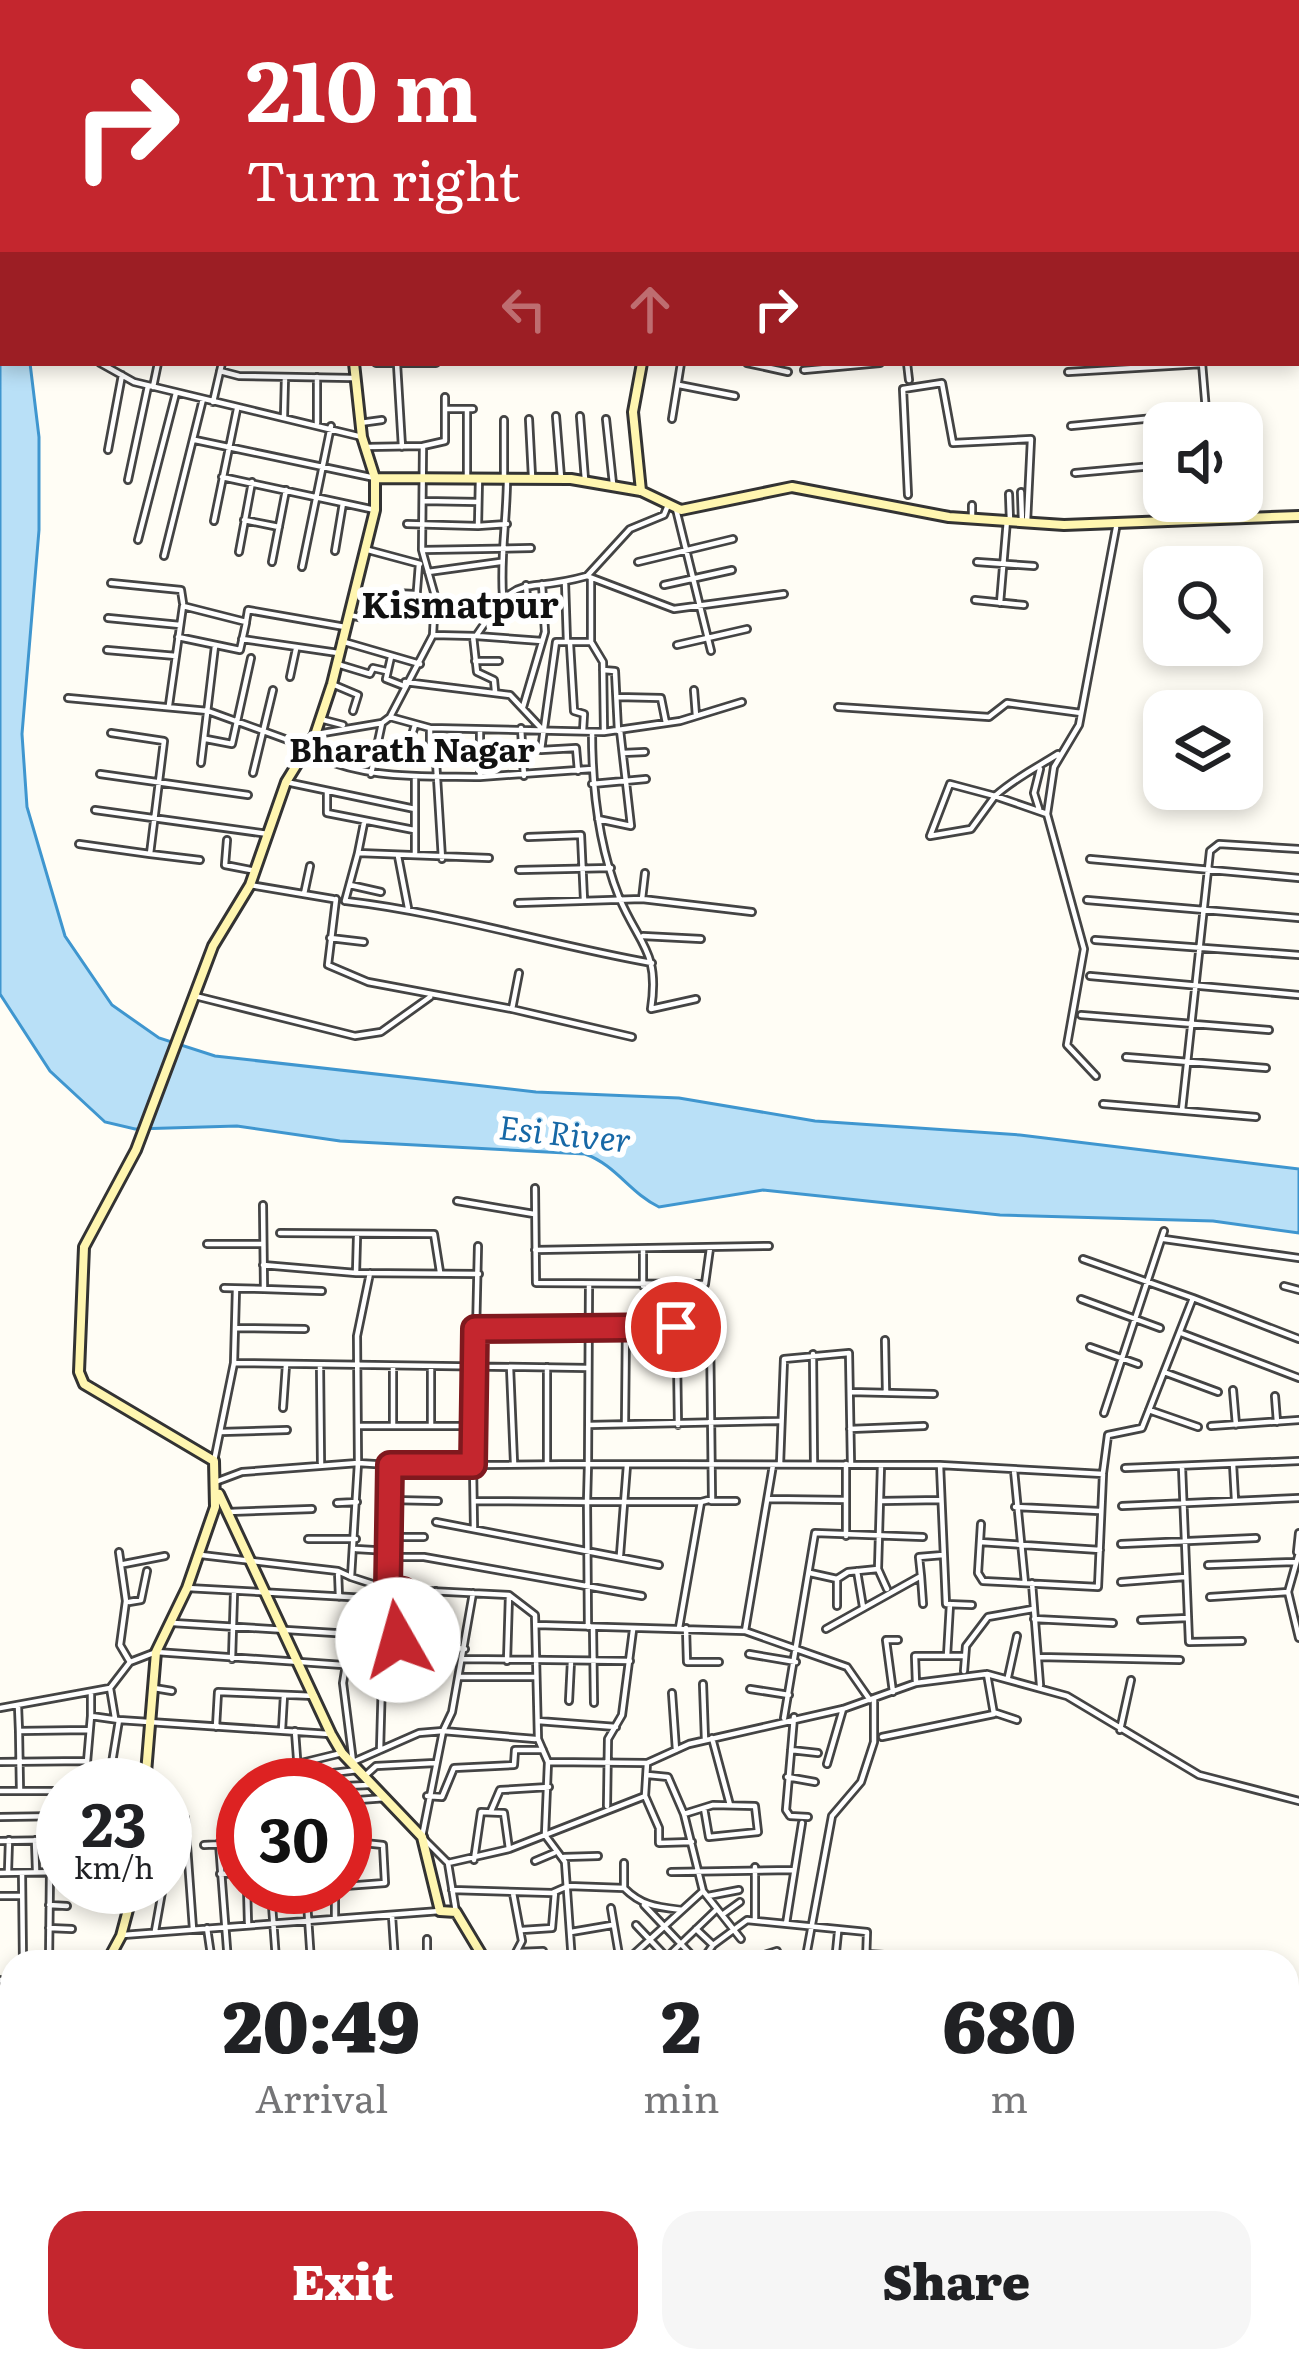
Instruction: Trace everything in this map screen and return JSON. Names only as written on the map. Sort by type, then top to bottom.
[{"type":"street","points":[[106,366],[150,387],[362,436]]},
{"type":"street","points":[[128,480],[157,366]]},
{"type":"street","points":[[307,366],[308,377]]},
{"type":"street","points":[[214,1461],[91,1390],[79,1372],[84,1247],[136,1150],[213,946],[250,885],[286,782],[315,735],[332,685],[375,510],[375,478],[362,436],[354,366]]},
{"type":"street","points":[[397,366],[402,447]]},
{"type":"street","points":[[641,366],[633,412],[641,491]]},
{"type":"street","points":[[672,419],[681,366]]},
{"type":"street","points":[[761,366],[788,372]]},
{"type":"street","points":[[804,370],[847,366]]},
{"type":"street","points":[[907,366],[909,380]]},
{"type":"street","points":[[1068,372],[1157,366]]},
{"type":"street","points":[[1202,366],[1206,402]]},
{"type":"street","points":[[213,402],[221,367],[285,377],[352,378]]},
{"type":"street","points":[[109,450],[122,375]]},
{"type":"street","points":[[284,416],[285,377]]},
{"type":"street","points":[[316,423],[317,377]]},
{"type":"street","points":[[908,495],[903,389],[941,383],[953,443],[1031,439],[1024,522]]},
{"type":"street","points":[[679,385],[735,396]]},
{"type":"street","points":[[137,540],[176,393]]},
{"type":"street","points":[[367,447],[446,441],[445,397]]},
{"type":"street","points":[[164,556],[203,399]]},
{"type":"street","points":[[214,520],[238,407]]},
{"type":"street","points":[[445,409],[470,409],[467,478]]},
{"type":"street","points":[[556,416],[561,478]]},
{"type":"street","points":[[580,416],[585,480]]},
{"type":"street","points":[[529,419],[532,478]]},
{"type":"street","points":[[606,419],[613,484]]},
{"type":"street","points":[[1071,426],[1143,419]]},
{"type":"street","points":[[360,423],[382,420]]},
{"type":"street","points":[[503,597],[499,548],[507,524],[504,420]]},
{"type":"street","points":[[302,567],[331,427]]},
{"type":"street","points":[[195,440],[375,478],[561,478],[641,491],[672,507],[711,651]]},
{"type":"street","points":[[315,735],[382,723],[390,717],[433,635],[422,550],[423,446]]},
{"type":"street","points":[[1075,473],[1143,467]]},
{"type":"street","points":[[222,477],[375,510]]},
{"type":"street","points":[[478,478],[478,526]]},
{"type":"street","points":[[239,552],[252,482]]},
{"type":"street","points":[[604,732],[603,670],[591,642],[589,577],[630,529],[672,507],[792,487],[971,518],[1116,528],[1191,522]]},
{"type":"street","points":[[272,562],[286,490]]},
{"type":"street","points":[[1021,492],[1024,522]]},
{"type":"street","points":[[1000,603],[1010,494]]},
{"type":"street","points":[[424,501],[478,502]]},
{"type":"street","points":[[335,551],[343,503]]},
{"type":"street","points":[[971,518],[972,506]]},
{"type":"street","points":[[1263,518],[1299,516]]},
{"type":"street","points":[[244,520],[279,527]]},
{"type":"street","points":[[407,524],[507,524]]},
{"type":"street","points":[[1044,812],[995,796],[950,784],[930,836],[971,830],[995,796],[1016,776],[1040,769],[1075,736],[1116,528]]},
{"type":"street","points":[[638,562],[733,539]]},
{"type":"street","points":[[422,550],[531,548]]},
{"type":"street","points":[[368,550],[425,567],[500,562]]},
{"type":"street","points":[[977,562],[1034,566]]},
{"type":"street","points":[[425,567],[414,595],[415,615],[434,619]]},
{"type":"street","points":[[664,585],[732,570]]},
{"type":"street","points":[[495,692],[494,680],[481,675],[475,661],[475,636],[503,597],[526,585],[589,577],[674,608],[700,609],[784,594]]},
{"type":"street","points":[[566,582],[569,685],[574,711],[584,714],[583,731]]},
{"type":"street","points":[[111,583],[181,590],[169,704]]},
{"type":"street","points":[[523,707],[542,651],[542,584]]},
{"type":"street","points":[[526,585],[528,613]]},
{"type":"street","points":[[355,593],[391,601],[395,593],[414,595]]},
{"type":"street","points":[[975,600],[1024,605]]},
{"type":"street","points":[[183,605],[246,622]]},
{"type":"street","points":[[178,637],[240,650],[248,610],[345,627]]},
{"type":"street","points":[[349,615],[369,620]]},
{"type":"street","points":[[108,619],[180,625]]},
{"type":"street","points":[[677,645],[747,629]]},
{"type":"street","points":[[433,635],[543,641]]},
{"type":"street","points":[[242,639],[337,658],[370,674],[373,668],[386,670]]},
{"type":"street","points":[[341,641],[420,664]]},
{"type":"street","points":[[578,771],[576,748],[542,750],[542,726],[556,642],[591,642]]},
{"type":"street","points":[[201,763],[215,646]]},
{"type":"street","points":[[107,650],[176,656]]},
{"type":"street","points":[[290,677],[296,650]]},
{"type":"street","points":[[542,651],[554,653]]},
{"type":"street","points":[[392,656],[386,679],[510,695],[542,726]]},
{"type":"street","points":[[204,739],[232,744],[251,658]]},
{"type":"street","points":[[475,661],[499,661]]},
{"type":"street","points":[[598,819],[631,826],[615,671],[603,670]]},
{"type":"street","points":[[332,685],[358,694],[353,711]]},
{"type":"street","points":[[253,773],[273,690]]},
{"type":"street","points":[[694,690],[696,716]]},
{"type":"street","points":[[616,697],[662,698],[667,723]]},
{"type":"street","points":[[68,698],[208,711],[265,729],[334,766],[371,774],[480,777],[592,770]]},
{"type":"street","points":[[390,717],[430,728],[542,726],[604,732],[667,723],[742,702]]},
{"type":"street","points":[[838,707],[989,717],[1007,703],[1081,713]]},
{"type":"street","points":[[320,718],[345,726]]},
{"type":"street","points":[[371,774],[382,723]]},
{"type":"street","points":[[377,743],[408,748],[415,725]]},
{"type":"street","points":[[430,728],[433,761],[440,777],[442,859]]},
{"type":"street","points":[[521,728],[524,776]]},
{"type":"street","points":[[480,730],[480,777]]},
{"type":"street","points":[[592,732],[592,784],[611,868],[620,899],[655,963],[651,1009],[696,999]]},
{"type":"street","points":[[111,733],[164,741],[150,854]]},
{"type":"street","points":[[623,753],[644,752]]},
{"type":"street","points":[[1044,812],[1061,752]]},
{"type":"street","points":[[1040,769],[1034,793],[1044,812],[1084,949],[1067,1045],[1096,1076]]},
{"type":"street","points":[[100,774],[248,795]]},
{"type":"street","points":[[415,777],[416,857]]},
{"type":"street","points":[[592,784],[646,779]]},
{"type":"street","points":[[286,782],[415,809]]},
{"type":"street","points":[[327,792],[327,813],[414,830]]},
{"type":"street","points":[[95,810],[269,835]]},
{"type":"street","points":[[346,901],[364,823]]},
{"type":"street","points":[[581,835],[584,899]]},
{"type":"street","points":[[527,837],[590,836]]},
{"type":"street","points":[[227,840],[225,865],[256,871]]},
{"type":"street","points":[[79,844],[200,860]]},
{"type":"street","points":[[1182,1110],[1210,851],[1219,844],[1299,849]]},
{"type":"street","points":[[358,854],[489,857]]},
{"type":"street","points":[[398,856],[408,908]]},
{"type":"street","points":[[1090,859],[1299,878]]},
{"type":"street","points":[[304,894],[310,866]]},
{"type":"street","points":[[519,870],[611,868]]},
{"type":"street","points":[[642,899],[645,874]]},
{"type":"street","points":[[250,885],[408,908],[508,935],[655,963]]},
{"type":"street","points":[[350,885],[381,892]]},
{"type":"street","points":[[336,899],[328,965],[368,982],[632,1037]]},
{"type":"street","points":[[518,903],[642,899],[752,912]]},
{"type":"street","points":[[1087,900],[1299,918]]},
{"type":"street","points":[[643,936],[701,940]]},
{"type":"street","points":[[330,938],[364,941]]},
{"type":"street","points":[[1095,940],[1299,955]]},
{"type":"street","points":[[512,1009],[519,974]]},
{"type":"street","points":[[1090,976],[1299,995]]},
{"type":"street","points":[[195,995],[356,1036],[381,1032],[433,994]]},
{"type":"street","points":[[1081,1015],[1269,1030]]},
{"type":"street","points":[[1126,1058],[1266,1068]]},
{"type":"street","points":[[1103,1104],[1256,1117]]},
{"type":"street","points":[[535,1188],[536,1283],[709,1283],[710,1248]]},
{"type":"street","points":[[457,1201],[535,1214]]},
{"type":"street","points":[[263,1205],[264,1289]]},
{"type":"street","points":[[280,1233],[438,1236],[440,1272]]},
{"type":"street","points":[[356,1273],[357,1234]]},
{"type":"street","points":[[1104,1413],[1164,1235],[1299,1258]]},
{"type":"street","points":[[207,1244],[263,1244]]},
{"type":"street","points":[[474,1529],[478,1246]]},
{"type":"street","points":[[535,1250],[769,1246]]},
{"type":"street","points":[[643,1250],[643,1286]]},
{"type":"street","points":[[1083,1259],[1299,1339]]},
{"type":"street","points":[[263,1265],[356,1273],[479,1274]]},
{"type":"street","points":[[351,1576],[356,1550],[357,1336],[370,1273]]},
{"type":"street","points":[[589,1286],[586,1586],[594,1703]]},
{"type":"street","points":[[676,1286],[678,1425]]},
{"type":"street","points":[[1285,1286],[1299,1290]]},
{"type":"street","points":[[224,1288],[322,1291]]},
{"type":"street","points":[[148,1758],[156,1652],[187,1588],[218,1493],[214,1461],[235,1364],[236,1288]]},
{"type":"street","points":[[981,1524],[980,1578],[1095,1588],[1108,1435],[1139,1432],[1193,1298]]},
{"type":"street","points":[[1081,1299],[1160,1328]]},
{"type":"street","points":[[475,1329],[626,1326],[711,1330],[711,1501]]},
{"type":"street","points":[[625,1425],[626,1326]]},
{"type":"street","points":[[235,1328],[305,1329]]},
{"type":"street","points":[[1179,1333],[1299,1378]]},
{"type":"street","points":[[885,1340],[886,1392]]},
{"type":"street","points":[[1090,1347],[1138,1364]]},
{"type":"street","points":[[745,1631],[777,1464],[784,1359],[849,1353],[846,1536]]},
{"type":"street","points":[[813,1354],[814,1464]]},
{"type":"street","points":[[235,1364],[589,1368]]},
{"type":"street","points":[[284,1408],[286,1365]]},
{"type":"street","points":[[320,1366],[322,1465]]},
{"type":"street","points":[[509,1367],[514,1463]]},
{"type":"street","points":[[547,1367],[547,1463]]},
{"type":"street","points":[[393,1368],[393,1426]]},
{"type":"street","points":[[431,1369],[431,1426]]},
{"type":"street","points":[[1164,1372],[1218,1392]]},
{"type":"street","points":[[1233,1390],[1236,1425]]},
{"type":"street","points":[[850,1392],[934,1394]]},
{"type":"street","points":[[1275,1396],[1277,1422]]},
{"type":"street","points":[[1149,1410],[1198,1427]]},
{"type":"street","points":[[1211,1426],[1299,1420]]},
{"type":"street","points":[[590,1425],[779,1421]]},
{"type":"street","points":[[358,1426],[472,1426]]},
{"type":"street","points":[[850,1429],[924,1426]]},
{"type":"street","points":[[220,1432],[287,1430]]},
{"type":"street","points":[[1126,1468],[1299,1461]]},
{"type":"street","points":[[218,1481],[242,1472],[358,1463],[940,1465],[1103,1474]]},
{"type":"street","points":[[1233,1464],[1235,1501]]},
{"type":"street","points":[[381,1639],[390,1554],[390,1465]]},
{"type":"street","points":[[620,1557],[627,1465]]},
{"type":"street","points":[[881,1465],[878,1569],[888,1592]]},
{"type":"street","points":[[940,1465],[946,1604],[972,1605]]},
{"type":"street","points":[[1182,1467],[1190,1644],[1242,1641]]},
{"type":"street","points":[[1014,1469],[1040,1686]]},
{"type":"street","points":[[218,1493],[347,1758]]},
{"type":"street","points":[[1122,1506],[1299,1498]]},
{"type":"street","points":[[767,1499],[846,1500]]},
{"type":"street","points":[[392,1500],[438,1501]]},
{"type":"street","points":[[880,1501],[941,1500]]},
{"type":"street","points":[[474,1501],[736,1501]]},
{"type":"street","points":[[337,1503],[357,1502]]},
{"type":"street","points":[[701,1502],[682,1628],[687,1663],[719,1662]]},
{"type":"street","points":[[1018,1507],[1102,1511]]},
{"type":"street","points":[[228,1512],[311,1509]]},
{"type":"street","points":[[436,1522],[659,1565]]},
{"type":"street","points":[[1299,1533],[1288,1592],[1299,1638]]},
{"type":"street","points":[[784,1718],[815,1534],[923,1537]]},
{"type":"street","points":[[390,1537],[424,1537]]},
{"type":"street","points":[[1121,1544],[1256,1538]]},
{"type":"street","points":[[308,1539],[356,1539]]},
{"type":"street","points":[[980,1542],[1100,1550]]},
{"type":"street","points":[[356,1550],[424,1557],[642,1597]]},
{"type":"street","points":[[119,1552],[127,1601],[120,1646],[130,1662]]},
{"type":"street","points":[[196,1554],[338,1570],[403,1591],[509,1595],[529,1609],[537,1625],[538,1739],[548,1762],[545,1835],[554,1853],[564,1857],[598,1856]]},
{"type":"street","points":[[923,1604],[920,1557],[943,1555]]},
{"type":"street","points":[[124,1564],[164,1556]]},
{"type":"street","points":[[1208,1565],[1295,1562]]},
{"type":"street","points":[[810,1573],[837,1579],[878,1569]]},
{"type":"street","points":[[338,1570],[339,1597]]},
{"type":"street","points":[[127,1601],[140,1601],[147,1571]]},
{"type":"street","points":[[857,1571],[863,1609]]},
{"type":"street","points":[[826,1629],[921,1576]]},
{"type":"street","points":[[1121,1582],[1185,1577]]},
{"type":"street","points":[[837,1579],[837,1606]]},
{"type":"street","points":[[187,1588],[367,1598]]},
{"type":"street","points":[[398,1640],[403,1591]]},
{"type":"street","points":[[429,1644],[436,1591]]},
{"type":"street","points":[[1210,1597],[1288,1592]]},
{"type":"street","points":[[232,1660],[234,1593]]},
{"type":"street","points":[[440,1911],[422,1837],[427,1796],[465,1649],[472,1593]]},
{"type":"street","points":[[507,1660],[509,1595]]},
{"type":"street","points":[[947,1656],[950,1604]]},
{"type":"street","points":[[964,1674],[964,1656],[988,1617],[1033,1609]]},
{"type":"street","points":[[1034,1618],[1113,1623]]},
{"type":"street","points":[[1141,1620],[1188,1618]]},
{"type":"street","points":[[172,1623],[350,1634],[465,1649]]},
{"type":"street","points":[[537,1625],[745,1631],[797,1658]]},
{"type":"street","points":[[607,1809],[608,1739],[616,1727],[632,1661],[633,1630]]},
{"type":"street","points":[[350,1634],[344,1665],[357,1758]]},
{"type":"street","points":[[1008,1678],[1017,1636]]},
{"type":"street","points":[[893,1692],[886,1640],[898,1640]]},
{"type":"street","points":[[0,1708],[110,1688],[130,1662],[156,1652],[344,1665]]},
{"type":"street","points":[[749,1654],[850,1669],[872,1700],[874,1742],[861,1782],[832,1816],[808,1950]]},
{"type":"street","points":[[916,1683],[915,1656],[964,1656]]},
{"type":"street","points":[[1038,1657],[1180,1660]]},
{"type":"street","points":[[462,1659],[632,1661]]},
{"type":"street","points":[[569,1701],[571,1661]]},
{"type":"street","points":[[987,1674],[996,1713]]},
{"type":"street","points":[[548,1762],[647,1763],[709,1739],[843,1708],[916,1683],[987,1674],[1067,1696],[1199,1775],[1299,1801]]},
{"type":"street","points":[[459,1677],[536,1677]]},
{"type":"street","points":[[380,1750],[382,1679]]},
{"type":"street","points":[[1120,1730],[1131,1680]]},
{"type":"street","points":[[703,1684],[709,1739],[730,1805]]},
{"type":"street","points":[[110,1688],[117,1720],[112,1758]]},
{"type":"street","points":[[154,1688],[172,1691]]},
{"type":"street","points":[[750,1688],[789,1695]]},
{"type":"street","points":[[216,1727],[218,1692],[315,1696]]},
{"type":"street","points":[[86,1758],[92,1693]]},
{"type":"street","points":[[672,1693],[676,1750]]},
{"type":"street","points":[[283,1730],[284,1696]]},
{"type":"street","points":[[18,1705],[20,1791]]},
{"type":"street","points":[[826,1765],[843,1708]]},
{"type":"street","points":[[882,1737],[996,1713],[1017,1720]]},
{"type":"street","points":[[91,1716],[331,1734]]},
{"type":"street","points":[[785,1925],[805,1820],[788,1814],[794,1717]]},
{"type":"street","points":[[538,1721],[616,1727]]},
{"type":"street","points":[[19,1731],[88,1730]]},
{"type":"street","points":[[296,1731],[297,1758]]},
{"type":"street","points":[[371,1758],[419,1733],[538,1739]]},
{"type":"street","points":[[427,1796],[442,1797],[454,1768],[514,1766],[515,1750],[543,1750]]},
{"type":"street","points":[[791,1750],[818,1753]]},
{"type":"street","points":[[324,1758],[342,1754]]},
{"type":"street","points":[[0,1762],[36,1762]]},
{"type":"street","points":[[372,1767],[435,1763]]},
{"type":"street","points":[[647,1763],[645,1796],[659,1828],[659,1843],[692,1842]]},
{"type":"street","points":[[648,1775],[668,1777],[684,1814],[705,1893],[741,1939]]},
{"type":"street","points":[[787,1777],[815,1782]]},
{"type":"street","points":[[374,1785],[448,1863],[456,1912],[479,1950]]},
{"type":"street","points":[[490,1813],[500,1790],[549,1787]]},
{"type":"street","points":[[0,1791],[36,1791]]},
{"type":"street","points":[[448,1863],[509,1849],[645,1796]]},
{"type":"street","points":[[372,1799],[386,1798]]},
{"type":"street","points":[[684,1814],[704,1808],[755,1805],[758,1832],[709,1837],[704,1808]]},
{"type":"street","points":[[474,1860],[481,1812],[504,1813],[509,1849]]},
{"type":"street","points":[[0,1817],[36,1816]]},
{"type":"street","points":[[0,1840],[35,1840],[36,1856]]},
{"type":"street","points":[[9,1840],[4,1873],[36,1873]]},
{"type":"street","points":[[204,1845],[216,1844]]},
{"type":"street","points":[[372,1844],[383,1845],[385,1883],[372,1884]]},
{"type":"street","points":[[535,1861],[554,1853]]},
{"type":"street","points":[[564,1857],[572,1950]]},
{"type":"street","points":[[624,1863],[624,1888]]},
{"type":"street","points":[[755,1868],[755,1921]]},
{"type":"street","points":[[671,1873],[794,1870]]},
{"type":"street","points":[[22,1873],[22,1950]]},
{"type":"street","points":[[452,1890],[513,1893],[554,1892],[568,1886],[624,1888],[689,1950]]},
{"type":"street","points":[[639,1950],[705,1893],[739,1890]]},
{"type":"street","points":[[520,1930],[552,1928],[554,1892]]},
{"type":"street","points":[[513,1893],[520,1930],[518,1950]]},
{"type":"street","points":[[0,1896],[22,1896]]},
{"type":"street","points":[[676,1950],[696,1929],[740,1903]]},
{"type":"street","points":[[644,1905],[682,1910]]},
{"type":"street","points":[[610,1908],[618,1950]]},
{"type":"street","points":[[121,1936],[456,1912]]},
{"type":"street","points":[[49,1914],[49,1950]]},
{"type":"street","points":[[113,1950],[127,1914]]},
{"type":"street","points":[[154,1934],[158,1914]]},
{"type":"street","points":[[192,1914],[193,1930]]},
{"type":"street","points":[[223,1914],[227,1950]]},
{"type":"street","points":[[248,1914],[248,1925]]},
{"type":"street","points":[[272,1914],[275,1950]]},
{"type":"street","points":[[308,1914],[310,1950]]},
{"type":"street","points":[[335,1914],[335,1919]]},
{"type":"street","points":[[392,1916],[394,1950]]},
{"type":"street","points":[[710,1950],[734,1929],[755,1921],[867,1932],[867,1950]]},
{"type":"street","points":[[571,1933],[614,1924]]},
{"type":"street","points":[[636,1925],[658,1950]]},
{"type":"street","points":[[49,1928],[72,1929]]},
{"type":"street","points":[[207,1928],[210,1950]]},
{"type":"street","points":[[696,1929],[713,1946]]},
{"type":"street","points":[[836,1950],[838,1932]]},
{"type":"street","points":[[427,1939],[427,1950]]},
{"type":"water","name":"Esi River","points":[[0,366],[30,366],[39,437],[39,530],[22,734],[27,807],[65,936],[112,1005],[159,1038],[215,1056],[536,1092],[679,1098],[815,1121],[1020,1135],[1299,1169],[1299,1233],[1213,1221],[1000,1215],[763,1190],[659,1207],[585,1154],[340,1141],[237,1126],[135,1129],[105,1122],[50,1071],[0,994]]},
{"type":"district","name":"Kismatpur","points":[[460,605]]},
{"type":"district","name":"Bharath Nagar","points":[[412,750]]},
{"type":"route","points":[[398,1640],[403,1591],[388,1588],[390,1465],[473,1465],[475,1329],[676,1327]]}]
